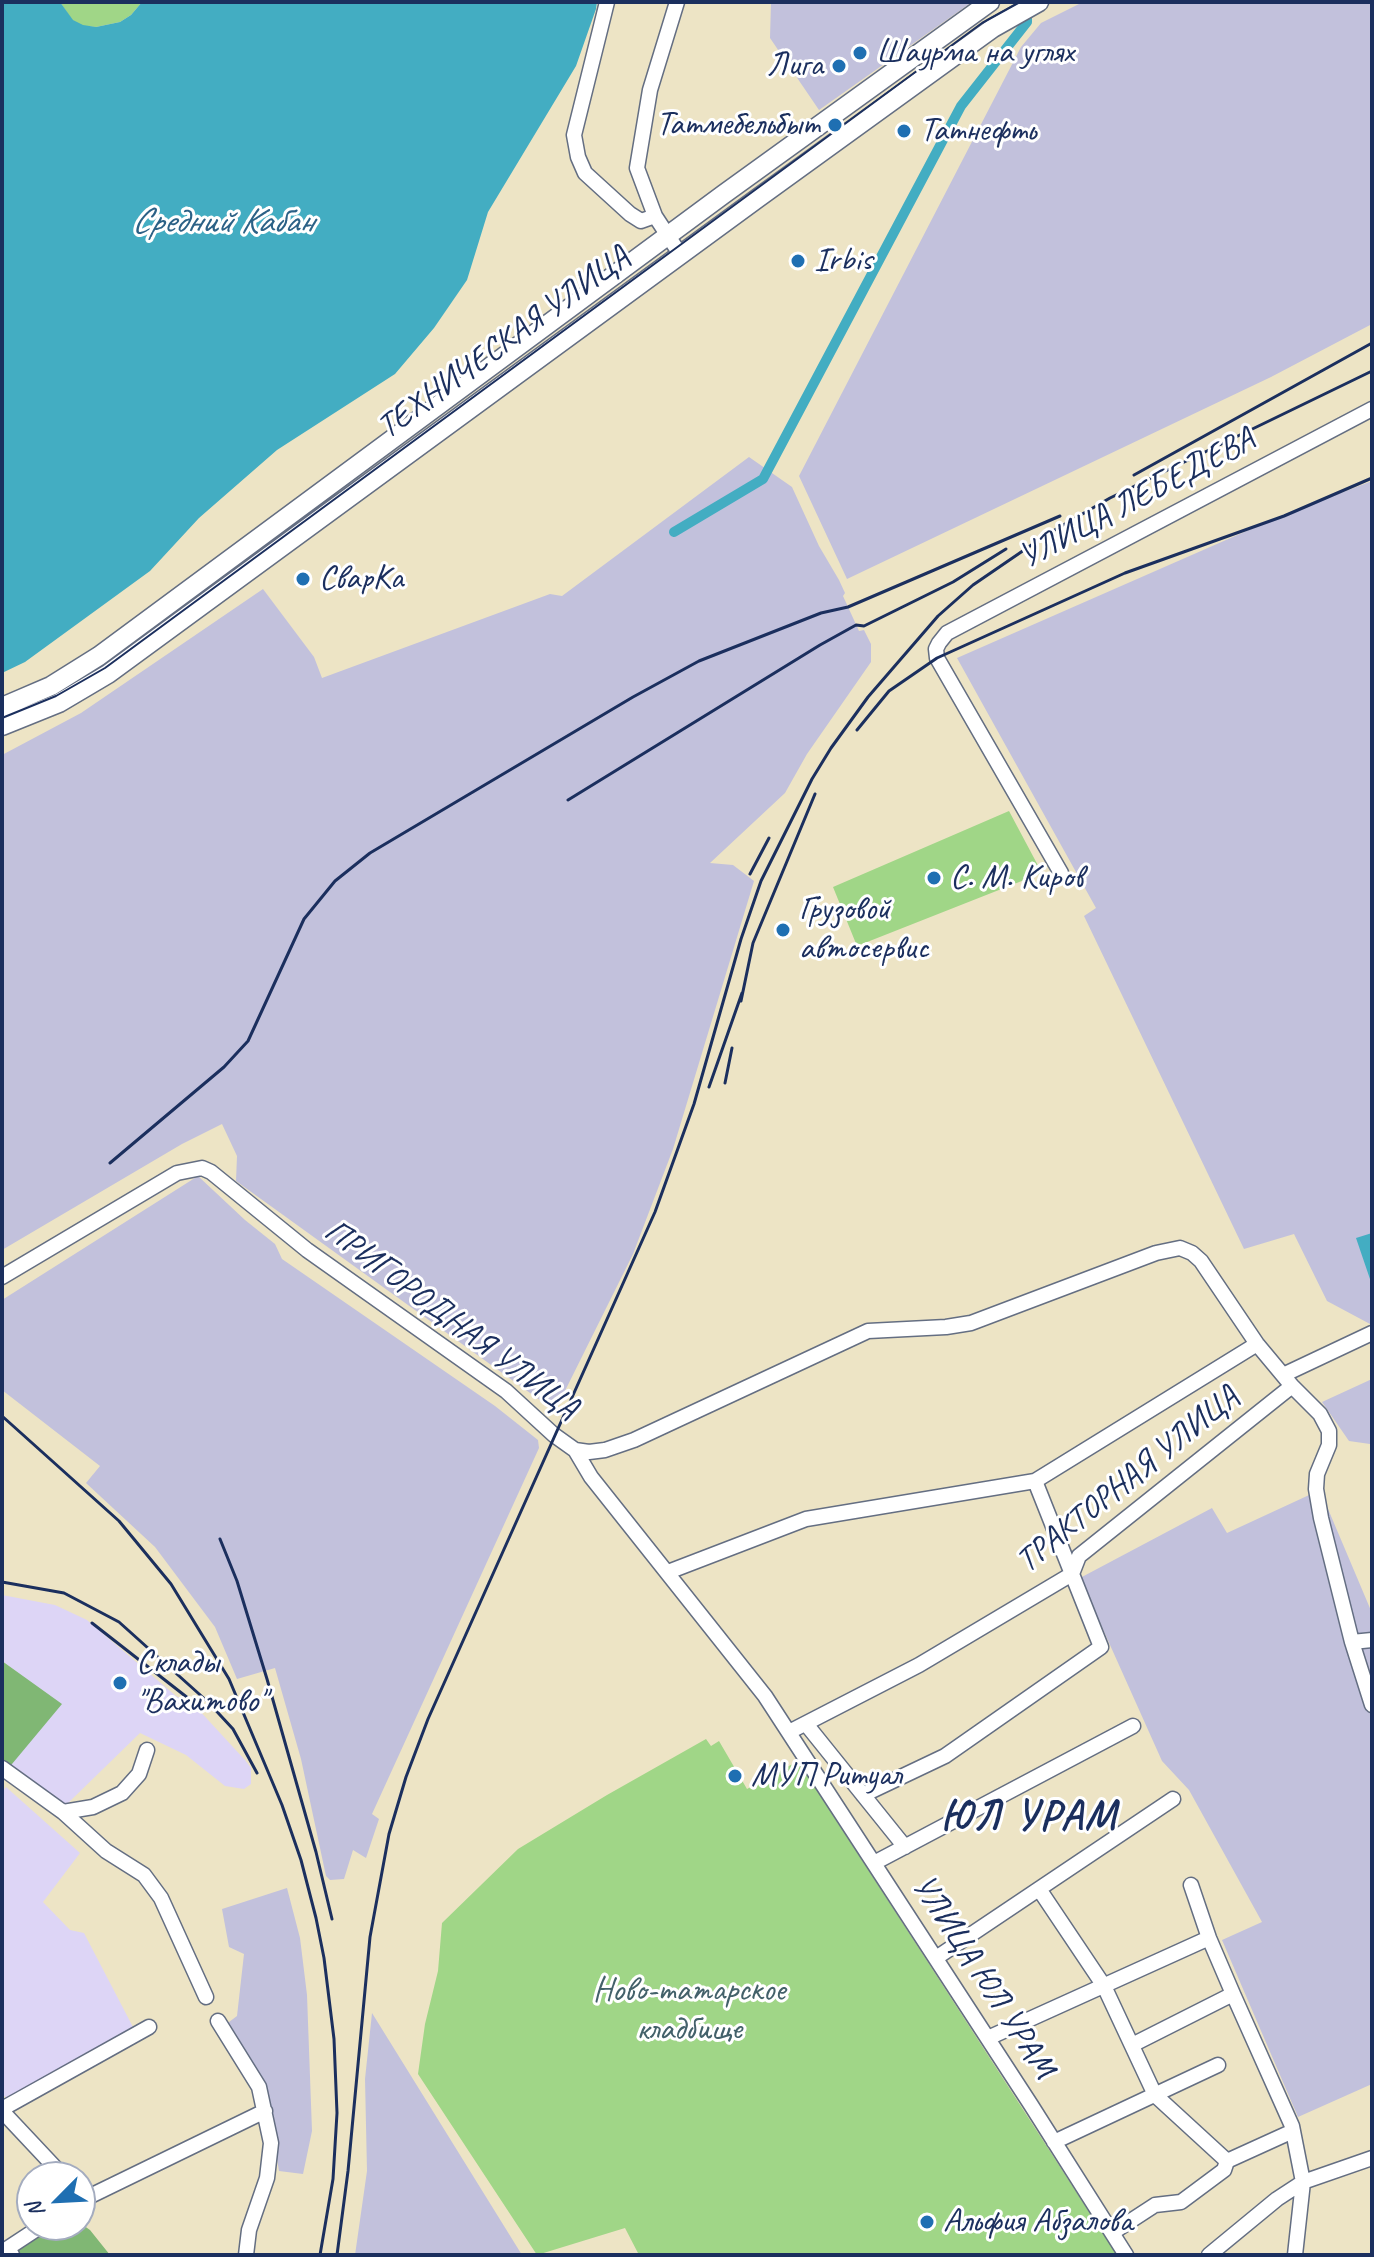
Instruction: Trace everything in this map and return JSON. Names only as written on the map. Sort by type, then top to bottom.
[{"type":"main road","name":"ТЕХНИЧЕСКАЯ УЛИЦА","points":[[2,707],[51,686],[99,656],[668,235],[990,2]]},
{"type":"main road","name":"ТЕХНИЧЕСКАЯ УЛИЦА","points":[[2,726],[59,703],[108,674],[993,28],[1039,2]]},
{"type":"street","points":[[607,2],[574,135],[578,157],[585,173],[630,214],[641,221],[655,216]]},
{"type":"street","points":[[677,2],[650,90],[637,168],[655,216],[680,254]]},
{"type":"street","name":"УЛИЦА ЛЕБЕДЕВА","points":[[1061,873],[937,658],[936,649],[947,633],[1372,409]]},
{"type":"street","name":"ПРИГОРОДНАЯ УЛИЦА","points":[[2,1277],[177,1173],[202,1168],[211,1172],[307,1250],[506,1391],[575,1450],[591,1477],[765,1696],[789,1732]]},
{"type":"street","points":[[575,1450],[605,1450],[634,1440],[868,1331],[971,1323],[1156,1253],[1180,1248],[1201,1261],[1257,1344],[1287,1381],[1320,1414],[1329,1431],[1329,1445],[1317,1474],[1316,1489],[1352,1642],[1372,1705]]},
{"type":"street","name":"ТРАКТОРНАЯ УЛИЦА","points":[[789,1732],[919,1665],[1072,1574],[1079,1556],[1287,1381],[1372,1333]]},
{"type":"street","points":[[668,1572],[806,1519],[1035,1481],[1257,1344]]},
{"type":"street","points":[[863,1795],[945,1756],[1101,1647],[1035,1481]]},
{"type":"street","points":[[1352,1642],[1372,1640]]},
{"type":"street","points":[[806,1724],[905,1847]]},
{"type":"street","points":[[874,1863],[1133,1726]]},
{"type":"street","name":"УЛИЦА ЮЛ УРАМ","points":[[789,1732],[1126,2255]]},
{"type":"street","points":[[63,1812],[93,1807],[122,1793],[139,1774],[147,1750]]},
{"type":"street","points":[[2,1768],[63,1812],[106,1851],[144,1875],[161,1898],[206,1997]]},
{"type":"street","points":[[936,1958],[1173,1799]]},
{"type":"street","points":[[1191,1885],[1209,1938],[1293,2131],[1303,2182],[1295,2255]]},
{"type":"street","points":[[1039,1889],[1104,1986],[1155,2095],[1227,2161]]},
{"type":"street","points":[[988,2038],[1209,1938]]},
{"type":"street","points":[[1132,2045],[1233,1994]]},
{"type":"street","points":[[218,2021],[259,2087],[271,2143],[267,2178],[249,2230],[246,2255]]},
{"type":"street","points":[[49,2161],[2,2110],[149,2027]]},
{"type":"street","points":[[1054,2142],[1218,2065]]},
{"type":"street","points":[[96,2191],[265,2111]]},
{"type":"street","points":[[1112,2233],[1155,2205],[1181,2202],[1224,2170],[1227,2161],[1293,2131]]},
{"type":"street","points":[[1209,2255],[1277,2199],[1303,2182],[1372,2158]]},
{"type":"shaded area","points":[[771,2],[972,2],[819,110],[770,38]]},
{"type":"shaded area","points":[[1083,2],[1372,2],[1372,324],[1271,377],[847,579],[799,476],[1021,47],[1041,23]]},
{"type":"shaded area","points":[[749,457],[792,487],[819,546],[839,580],[859,631],[864,630],[871,644],[871,662],[807,754],[785,793],[710,863],[733,865],[754,881],[673,1149],[633,1254],[555,1411],[236,1181],[237,1156],[222,1124],[182,1144],[2,1250],[2,755],[81,713],[263,589],[314,657],[322,678],[550,594],[562,596]]},
{"type":"shaded area","points":[[1372,481],[1370,1324],[1327,1301],[1294,1234],[1244,1249],[1084,916],[1096,908],[957,658],[1283,515]]},
{"type":"shaded area","points":[[198,1176],[275,1244],[282,1259],[495,1406],[538,1440],[539,1448],[372,1814],[379,1819],[366,1858],[353,1850],[344,1879],[330,1880],[326,1876],[301,1759],[275,1668],[237,1679],[215,1627],[155,1547],[86,1483],[100,1466],[2,1390],[2,1300]]},
{"type":"shaded area","points":[[1372,1379],[1372,1448],[1370,1444],[1349,1441],[1322,1402]]},
{"type":"shaded area","points":[[1320,1490],[1372,1613],[1372,2084],[1298,2117],[1222,1940],[1262,1922],[1189,1790],[1162,1761],[1080,1578],[1212,1508],[1227,1533]]},
{"type":"shaded area","points":[[2,1595],[55,1605],[87,1620],[176,1696],[197,1708],[251,1768],[251,1784],[244,1789],[225,1786],[186,1755],[140,1733],[65,1806],[5,1767],[53,1700],[2,1661]]},
{"type":"shaded area","points":[[6,1787],[80,1853],[43,1902],[70,1930],[84,1933],[134,2029],[10,2101],[2,2094],[2,1792]]},
{"type":"shaded area","points":[[287,1888],[300,1938],[307,1995],[312,2131],[303,2174],[279,2171],[266,2094],[225,2025],[237,2016],[244,1954],[229,1947],[222,1909]]},
{"type":"shaded area","points":[[372,2013],[522,2255],[355,2255],[367,2171],[365,2079]]},
{"type":"green space","points":[[60,2],[142,2],[120,22],[96,27],[83,26],[72,20]]},
{"type":"green space","points":[[1009,811],[1042,873],[857,946],[833,887]]},
{"type":"green space","points":[[2,1661],[62,1704],[2,1776]]},
{"type":"green space","name":"Ново-татарское кладбище","points":[[706,1739],[711,1746],[719,1741],[747,1789],[798,1761],[1117,2255],[639,2255],[625,2228],[537,2255],[418,2074],[425,2024],[438,1971],[442,1923],[518,1849]]},
{"type":"green space","points":[[96,2238],[110,2255],[12,2255],[26,2241],[96,2241]]},
{"type":"water","name":"Средний Кабан","points":[[2,2],[60,2],[73,20],[96,27],[120,22],[142,2],[597,2],[576,66],[488,212],[467,280],[434,328],[395,374],[277,450],[199,518],[150,571],[25,662],[2,673]]},
{"type":"water","points":[[1372,1233],[1372,1281],[1371,1282],[1356,1238]]},
{"type":"waterway","points":[[674,532],[763,479],[961,106],[1027,22],[1027,9]]},
{"type":"tram line","points":[[2,718],[56,696],[105,668],[982,23],[1020,2]]},
{"type":"railway","points":[[1134,475],[1372,343]]},
{"type":"railway","points":[[337,2255],[370,1937],[389,1834],[406,1777],[428,1719],[655,1212],[694,1104],[741,939],[761,881],[812,779],[868,697],[938,616],[973,585],[1046,535],[1110,498],[1372,371]]},
{"type":"railway","points":[[857,730],[889,691],[937,658],[1125,573],[1284,516],[1372,478]]},
{"type":"railway","points":[[110,1163],[224,1067],[248,1041],[304,919],[335,881],[370,853],[699,661],[821,613],[848,607],[1060,516]]},
{"type":"railway","points":[[568,800],[820,645],[856,625],[864,626],[953,582],[1006,549]]},
{"type":"railway","points":[[741,1001],[753,943],[815,794]]},
{"type":"railway","points":[[750,874],[769,838]]},
{"type":"railway","points":[[709,1087],[742,993]]},
{"type":"railway","points":[[725,1083],[732,1048]]},
{"type":"railway","points":[[2,1416],[119,1521],[171,1584],[229,1679],[282,1805],[316,1918],[334,2039],[337,2113],[333,2179],[320,2255]]},
{"type":"railway","points":[[220,1539],[237,1581],[267,1679],[332,1919]]},
{"type":"railway","points":[[2,1582],[64,1593],[119,1622],[208,1702],[233,1729],[257,1773]]},
{"type":"railway","points":[[92,1623],[193,1702]]},
{"type":"place","name":"Шаурма на углях","points":[[860,53]]},
{"type":"place","name":"Лига","points":[[839,66]]},
{"type":"place","name":"Татмебельбыт","points":[[835,125]]},
{"type":"place","name":"Татнефть","points":[[904,131]]},
{"type":"place","name":"Irbis","points":[[798,261]]},
{"type":"place","name":"СварКа","points":[[303,579]]},
{"type":"place","name":"С. М. Киров","points":[[934,878]]},
{"type":"place","name":"Грузовой автосервис","points":[[783,930]]},
{"type":"place","name":"Склады \"Вахитово\"","points":[[120,1683]]},
{"type":"place","name":"МУП Ритуал","points":[[735,1776]]},
{"type":"place","name":"Альфия Абзалова","points":[[927,2222]]},
{"type":"district","name":"ЮЛ УРАМ","points":[[1029,1818]]}]
